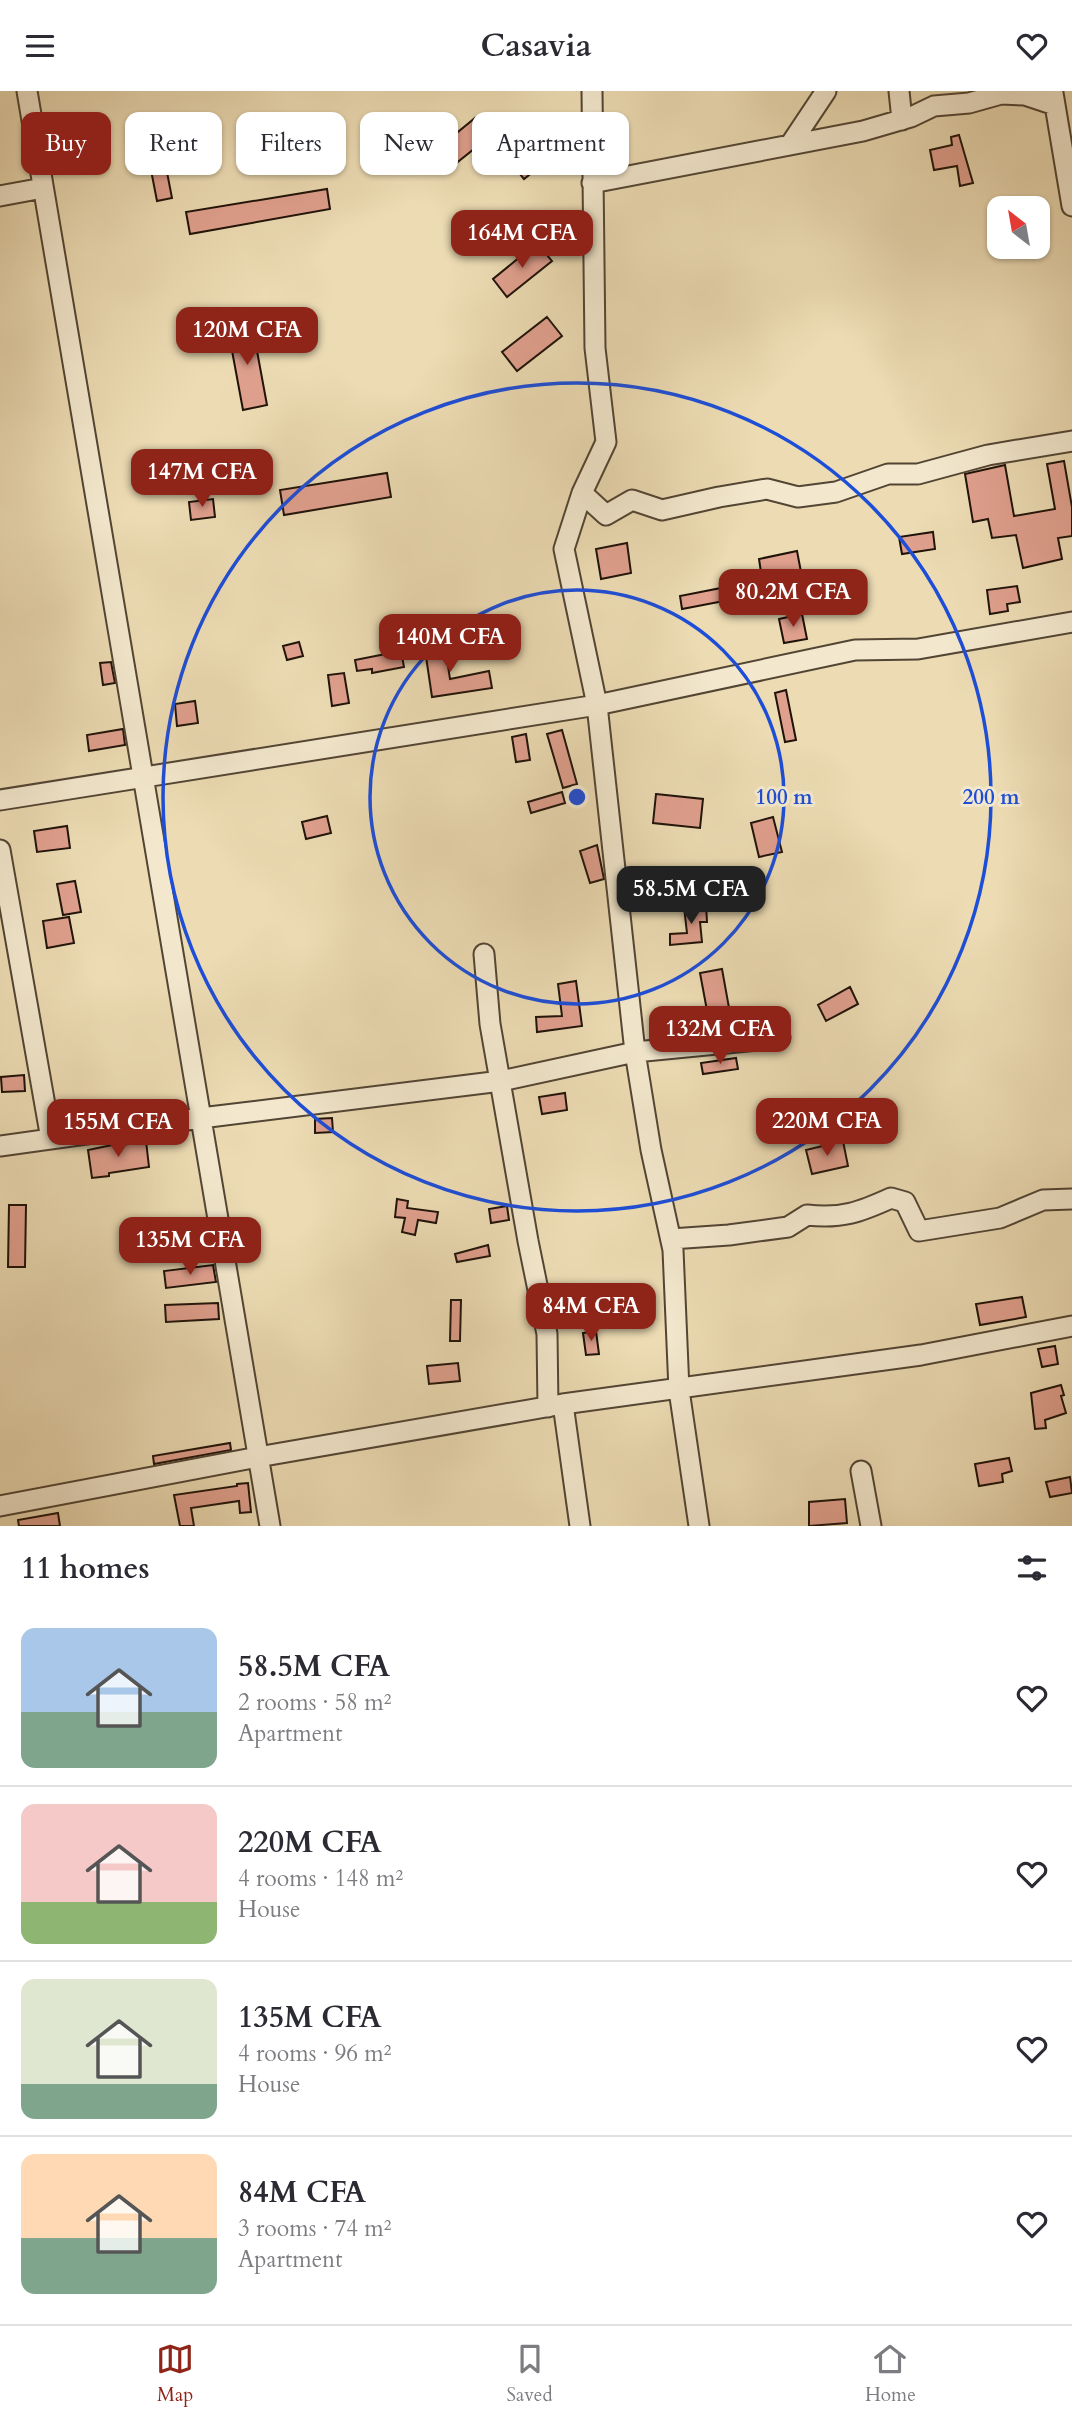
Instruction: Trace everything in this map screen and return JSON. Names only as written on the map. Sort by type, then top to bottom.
[{"type":"street","points":[[27,91],[270,1526]]},
{"type":"street","points":[[592,91],[595,348],[606,442],[582,492],[564,549],[597,705],[635,1052],[651,1150],[673,1250],[679,1389],[699,1526]]},
{"type":"street","points":[[790,145],[826,91]]},
{"type":"street","points":[[899,91],[902,120]]},
{"type":"street","points":[[592,183],[863,131],[902,120],[934,106],[969,103],[1001,94],[1026,95],[1054,98],[1072,206]]},
{"type":"street","points":[[0,196],[43,188]]},
{"type":"street","points":[[582,492],[606,515],[632,500],[662,509],[766,489],[797,497],[835,492],[888,474],[918,474],[988,455],[1072,441]]},
{"type":"street","points":[[0,800],[597,705],[855,650],[918,649],[1072,622]]},
{"type":"street","points":[[0,850],[51,1139]]},
{"type":"street","points":[[484,954],[491,1024],[528,1241],[547,1333],[556,1406],[580,1526]]},
{"type":"street","points":[[0,1146],[501,1081],[635,1052],[780,1038]]},
{"type":"street","points":[[671,1238],[729,1235],[788,1227],[807,1215],[830,1218],[864,1211],[891,1198],[905,1202],[919,1231],[1000,1218],[1043,1201],[1072,1199]]},
{"type":"street","points":[[0,1506],[258,1457],[556,1406],[921,1355],[1072,1326]]},
{"type":"street","points":[[861,1471],[872,1526]]},
{"type":"building","points":[[472,120],[472,150],[458,162],[458,132]]},
{"type":"building","points":[[959,135],[973,183],[960,186],[957,166],[934,170],[930,150],[952,145],[951,137]]},
{"type":"building","points":[[152,175],[168,175],[172,198],[157,201]]},
{"type":"building","points":[[327,189],[330,209],[190,234],[186,212]]},
{"type":"building","points":[[537,243],[552,261],[507,297],[493,279]]},
{"type":"building","points":[[547,317],[562,336],[517,371],[502,352]]},
{"type":"building","points":[[252,324],[267,405],[243,410],[228,329]]},
{"type":"building","points":[[1064,461],[1072,507],[1072,536],[1058,538],[1062,559],[1023,568],[1016,535],[992,538],[988,519],[973,522],[965,474],[1005,465],[1014,516],[1055,509],[1047,464]]},
{"type":"building","points":[[387,473],[391,497],[284,515],[280,490]]},
{"type":"building","points":[[213,499],[215,517],[191,520],[189,502]]},
{"type":"building","points":[[933,532],[935,549],[902,554],[899,537]]},
{"type":"building","points":[[627,543],[631,573],[601,579],[596,549]]},
{"type":"building","points":[[797,551],[801,572],[762,579],[759,559]]},
{"type":"building","points":[[1017,586],[1020,602],[1007,604],[1008,611],[990,614],[987,590]]},
{"type":"building","points":[[721,588],[724,601],[682,609],[680,596]]},
{"type":"building","points":[[802,614],[807,639],[784,643],[779,619]]},
{"type":"building","points":[[444,640],[450,679],[489,671],[492,688],[432,697],[424,643]]},
{"type":"building","points":[[299,642],[303,656],[287,660],[283,646]]},
{"type":"building","points":[[401,651],[404,667],[372,673],[372,669],[357,671],[355,660]]},
{"type":"building","points":[[111,662],[115,683],[103,685],[100,663]]},
{"type":"building","points":[[344,673],[349,703],[332,706],[328,675]]},
{"type":"building","points":[[786,690],[796,740],[785,742],[775,693]]},
{"type":"building","points":[[195,701],[198,723],[177,726],[175,704]]},
{"type":"building","points":[[123,729],[125,745],[89,751],[87,735]]},
{"type":"building","points":[[562,730],[577,784],[563,788],[547,734]]},
{"type":"building","points":[[526,734],[530,760],[516,762],[512,737]]},
{"type":"building","points":[[562,792],[565,803],[531,813],[528,802]]},
{"type":"building","points":[[656,794],[703,799],[700,828],[653,823]]},
{"type":"building","points":[[327,816],[331,833],[306,839],[302,822]]},
{"type":"building","points":[[773,817],[782,852],[759,857],[751,823]]},
{"type":"building","points":[[67,826],[70,848],[37,852],[34,831]]},
{"type":"building","points":[[597,845],[604,879],[590,883],[580,851]]},
{"type":"building","points":[[75,881],[81,912],[63,915],[57,884]]},
{"type":"building","points":[[706,905],[707,922],[700,922],[702,942],[670,945],[670,934],[687,933],[684,907]]},
{"type":"building","points":[[69,917],[74,943],[47,948],[43,921]]},
{"type":"building","points":[[722,969],[733,1030],[711,1032],[700,973]]},
{"type":"building","points":[[576,981],[582,1026],[537,1032],[536,1017],[562,1016],[558,984]]},
{"type":"building","points":[[850,987],[858,1004],[826,1021],[818,1005]]},
{"type":"building","points":[[736,1058],[738,1069],[703,1074],[701,1063]]},
{"type":"building","points":[[24,1075],[25,1091],[2,1092],[1,1077]]},
{"type":"building","points":[[565,1093],[567,1110],[542,1114],[539,1097]]},
{"type":"building","points":[[332,1118],[333,1132],[315,1133],[315,1119]]},
{"type":"building","points":[[146,1141],[149,1167],[92,1178],[88,1150]]},
{"type":"building","points":[[843,1141],[848,1166],[812,1174],[806,1150]]},
{"type":"building","points":[[397,1199],[408,1201],[407,1208],[438,1212],[436,1223],[418,1220],[415,1235],[402,1232],[405,1218],[395,1217]]},
{"type":"building","points":[[9,1205],[26,1205],[25,1267],[8,1267]]},
{"type":"building","points":[[507,1206],[509,1220],[491,1223],[489,1209]]},
{"type":"building","points":[[488,1245],[490,1256],[457,1262],[455,1254]]},
{"type":"building","points":[[213,1265],[216,1282],[166,1288],[164,1271]]},
{"type":"building","points":[[1022,1297],[1026,1317],[980,1325],[976,1304]]},
{"type":"building","points":[[451,1300],[461,1300],[460,1341],[450,1341]]},
{"type":"building","points":[[218,1303],[219,1319],[166,1322],[165,1305]]},
{"type":"building","points":[[596,1331],[599,1354],[586,1355],[583,1333]]},
{"type":"building","points":[[1055,1346],[1058,1364],[1042,1367],[1038,1349]]},
{"type":"building","points":[[458,1363],[460,1381],[429,1384],[427,1366]]},
{"type":"building","points":[[1061,1385],[1066,1413],[1045,1420],[1046,1428],[1035,1429],[1031,1393]]},
{"type":"building","points":[[230,1443],[231,1450],[154,1464],[153,1456]]},
{"type":"building","points":[[1009,1458],[1012,1471],[1002,1474],[1003,1482],[979,1486],[975,1464]]},
{"type":"building","points":[[1070,1477],[1072,1493],[1050,1497],[1046,1482]]},
{"type":"building","points":[[248,1483],[251,1512],[240,1513],[239,1501],[191,1508],[194,1526],[180,1526],[174,1495]]},
{"type":"building","points":[[845,1499],[847,1523],[809,1526],[809,1502]]},
{"type":"building","points":[[58,1513],[60,1526],[19,1526],[18,1520]]}]
